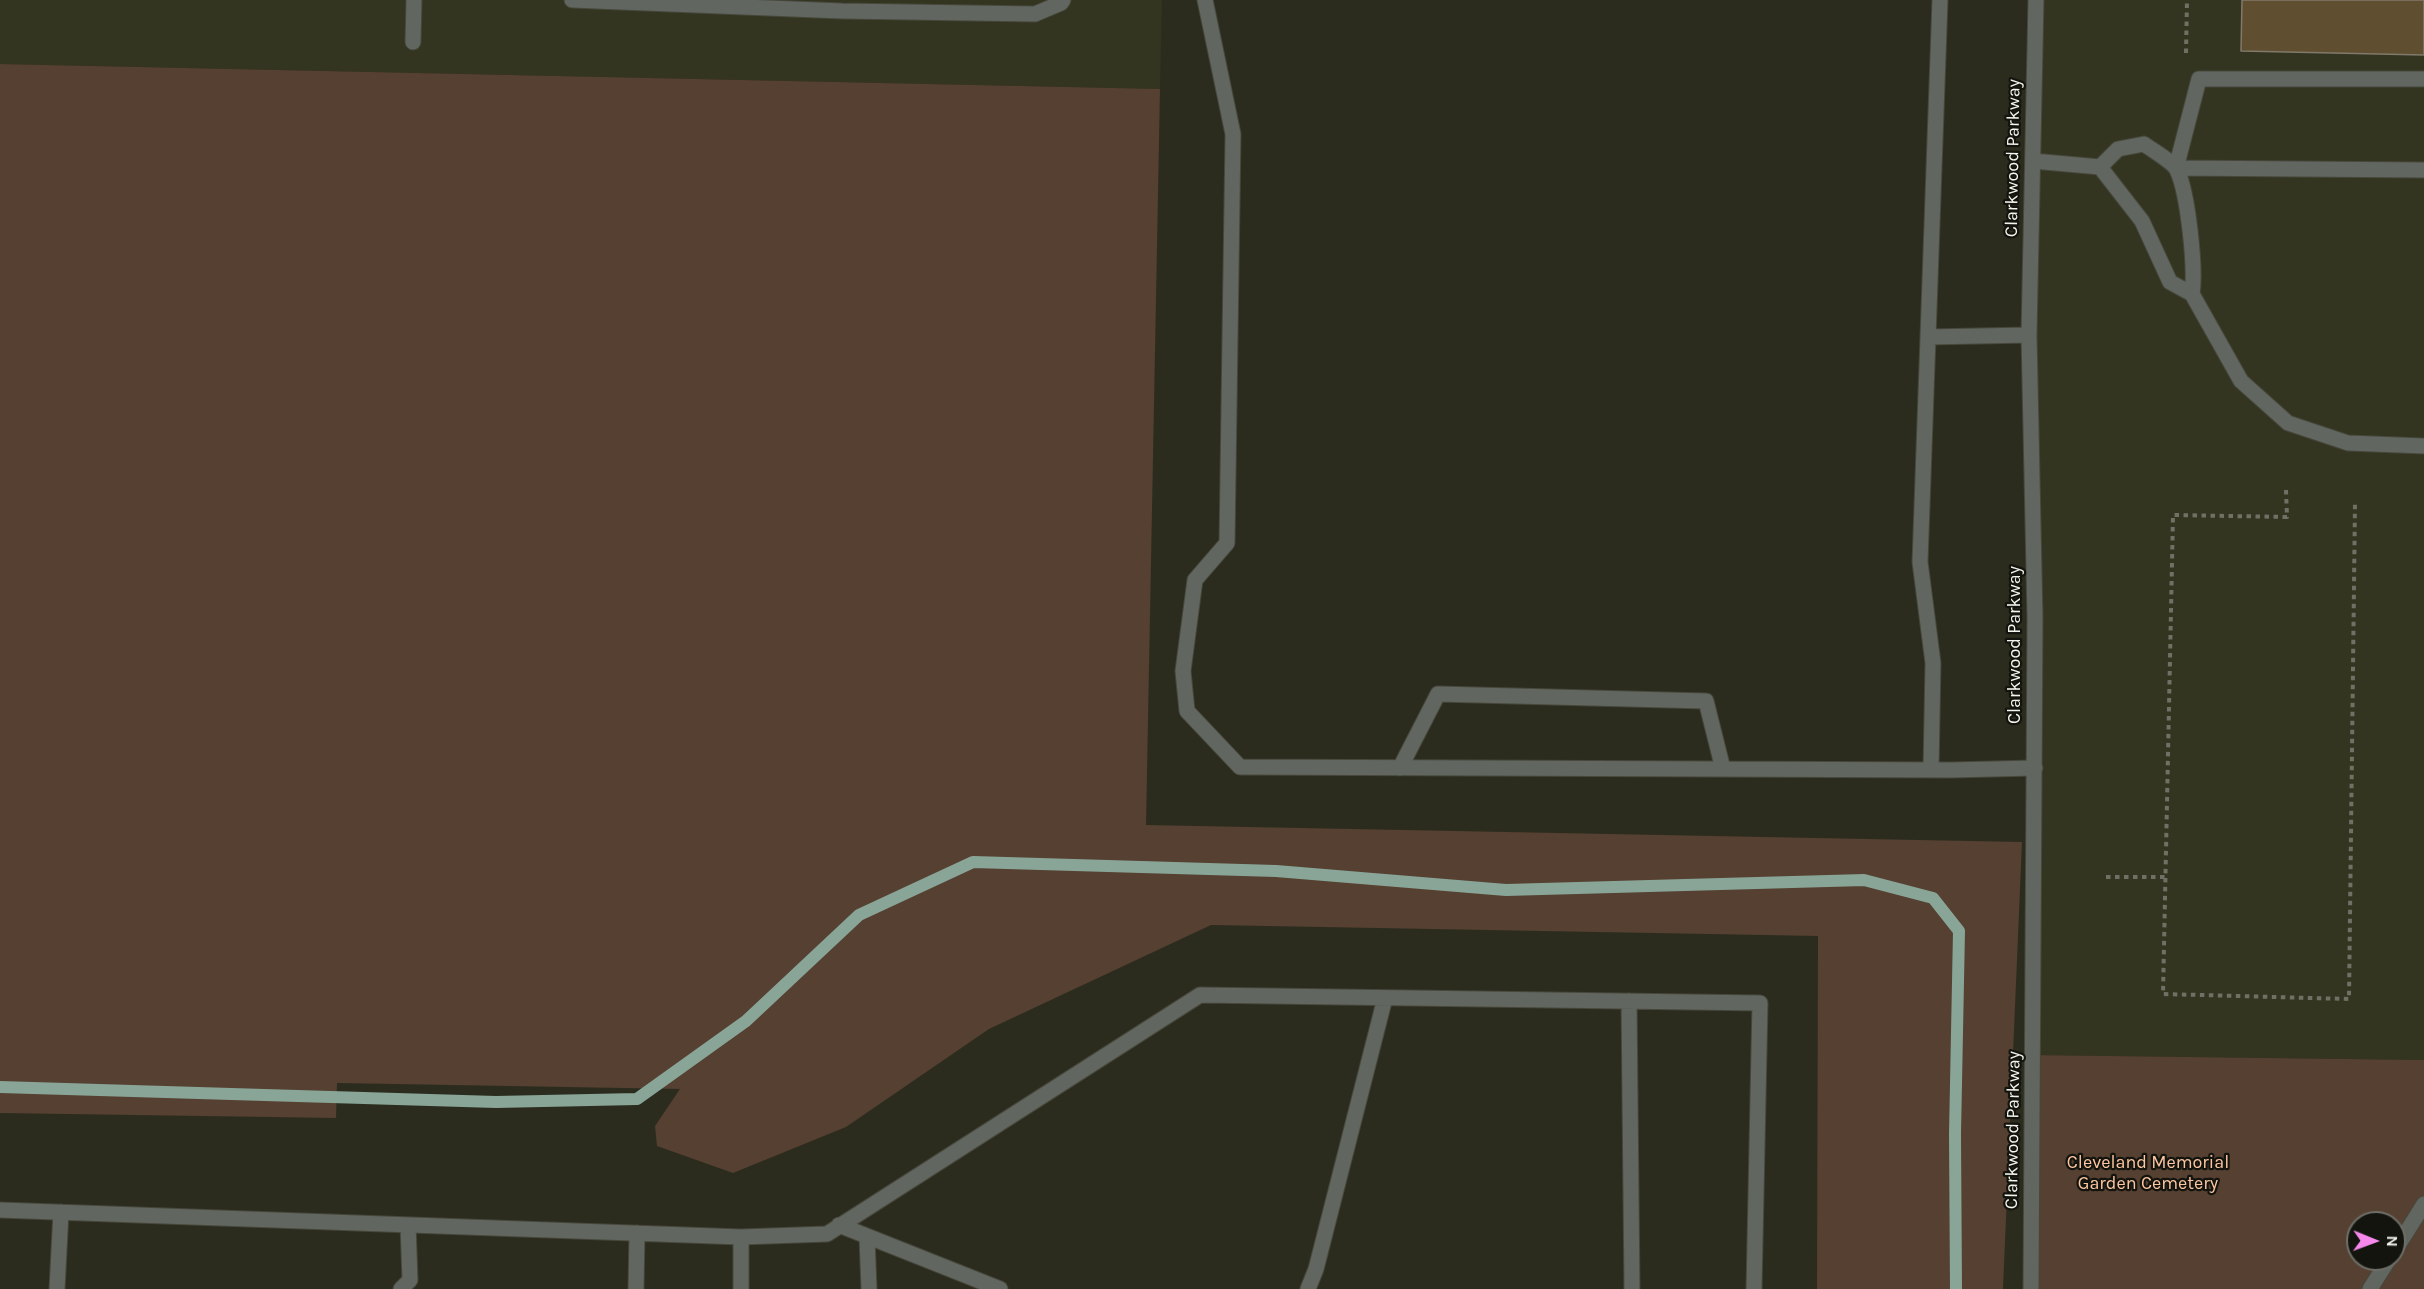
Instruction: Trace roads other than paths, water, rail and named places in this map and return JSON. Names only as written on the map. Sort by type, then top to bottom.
[{"type":"street","points":[[414,0],[414,42]]},
{"type":"street","points":[[572,0],[842,5],[1035,14],[1063,0]]},
{"type":"street","points":[[1205,0],[1233,134],[1227,543],[1195,580],[1183,671],[1186,711],[1240,767],[1931,770],[2035,768]]},
{"type":"street","points":[[1931,770],[1933,663],[1920,562],[1940,0]]},
{"type":"street","name":"Clarkwood Parkway","points":[[2031,1289],[2035,617],[2029,335],[2036,0]]},
{"type":"street","points":[[2192,294],[2194,277],[2186,204],[2176,168],[2199,79],[2424,79]]},
{"type":"street","points":[[2100,167],[2118,149],[2144,144],[2176,168],[2424,170]]},
{"type":"street","points":[[2033,161],[2100,167],[2142,221],[2170,282],[2192,294],[2241,381],[2288,423],[2348,443],[2424,446]]},
{"type":"street","points":[[1928,337],[2029,335]]},
{"type":"street","points":[[1400,768],[1438,694],[1706,701],[1723,769]]},
{"type":"street","points":[[0,1210],[741,1237],[826,1234],[1200,995],[1760,1003],[1754,1289]]},
{"type":"street","points":[[1308,1289],[1316,1269],[1385,998]]},
{"type":"street","points":[[1629,1001],[1632,1289]]},
{"type":"street","points":[[2406,1233],[2424,1204]]},
{"type":"street","points":[[57,1289],[61,1212]]},
{"type":"street","points":[[401,1289],[410,1280],[408,1226]]},
{"type":"street","points":[[839,1226],[1000,1289]]},
{"type":"street","points":[[636,1289],[637,1233]]},
{"type":"street","points":[[867,1236],[869,1289]]},
{"type":"street","points":[[741,1237],[741,1289]]},
{"type":"street","points":[[2370,1289],[2381,1271]]},
{"type":"waterway","points":[[0,1087],[496,1102],[637,1099],[746,1021],[859,915],[973,862],[1276,871],[1506,890],[1864,880],[1933,898],[1959,931],[1955,1134],[1956,1289]]},
{"type":"park label","name":"Cleveland Memorial Garden Cemetery","points":[[2148,1173]]}]
